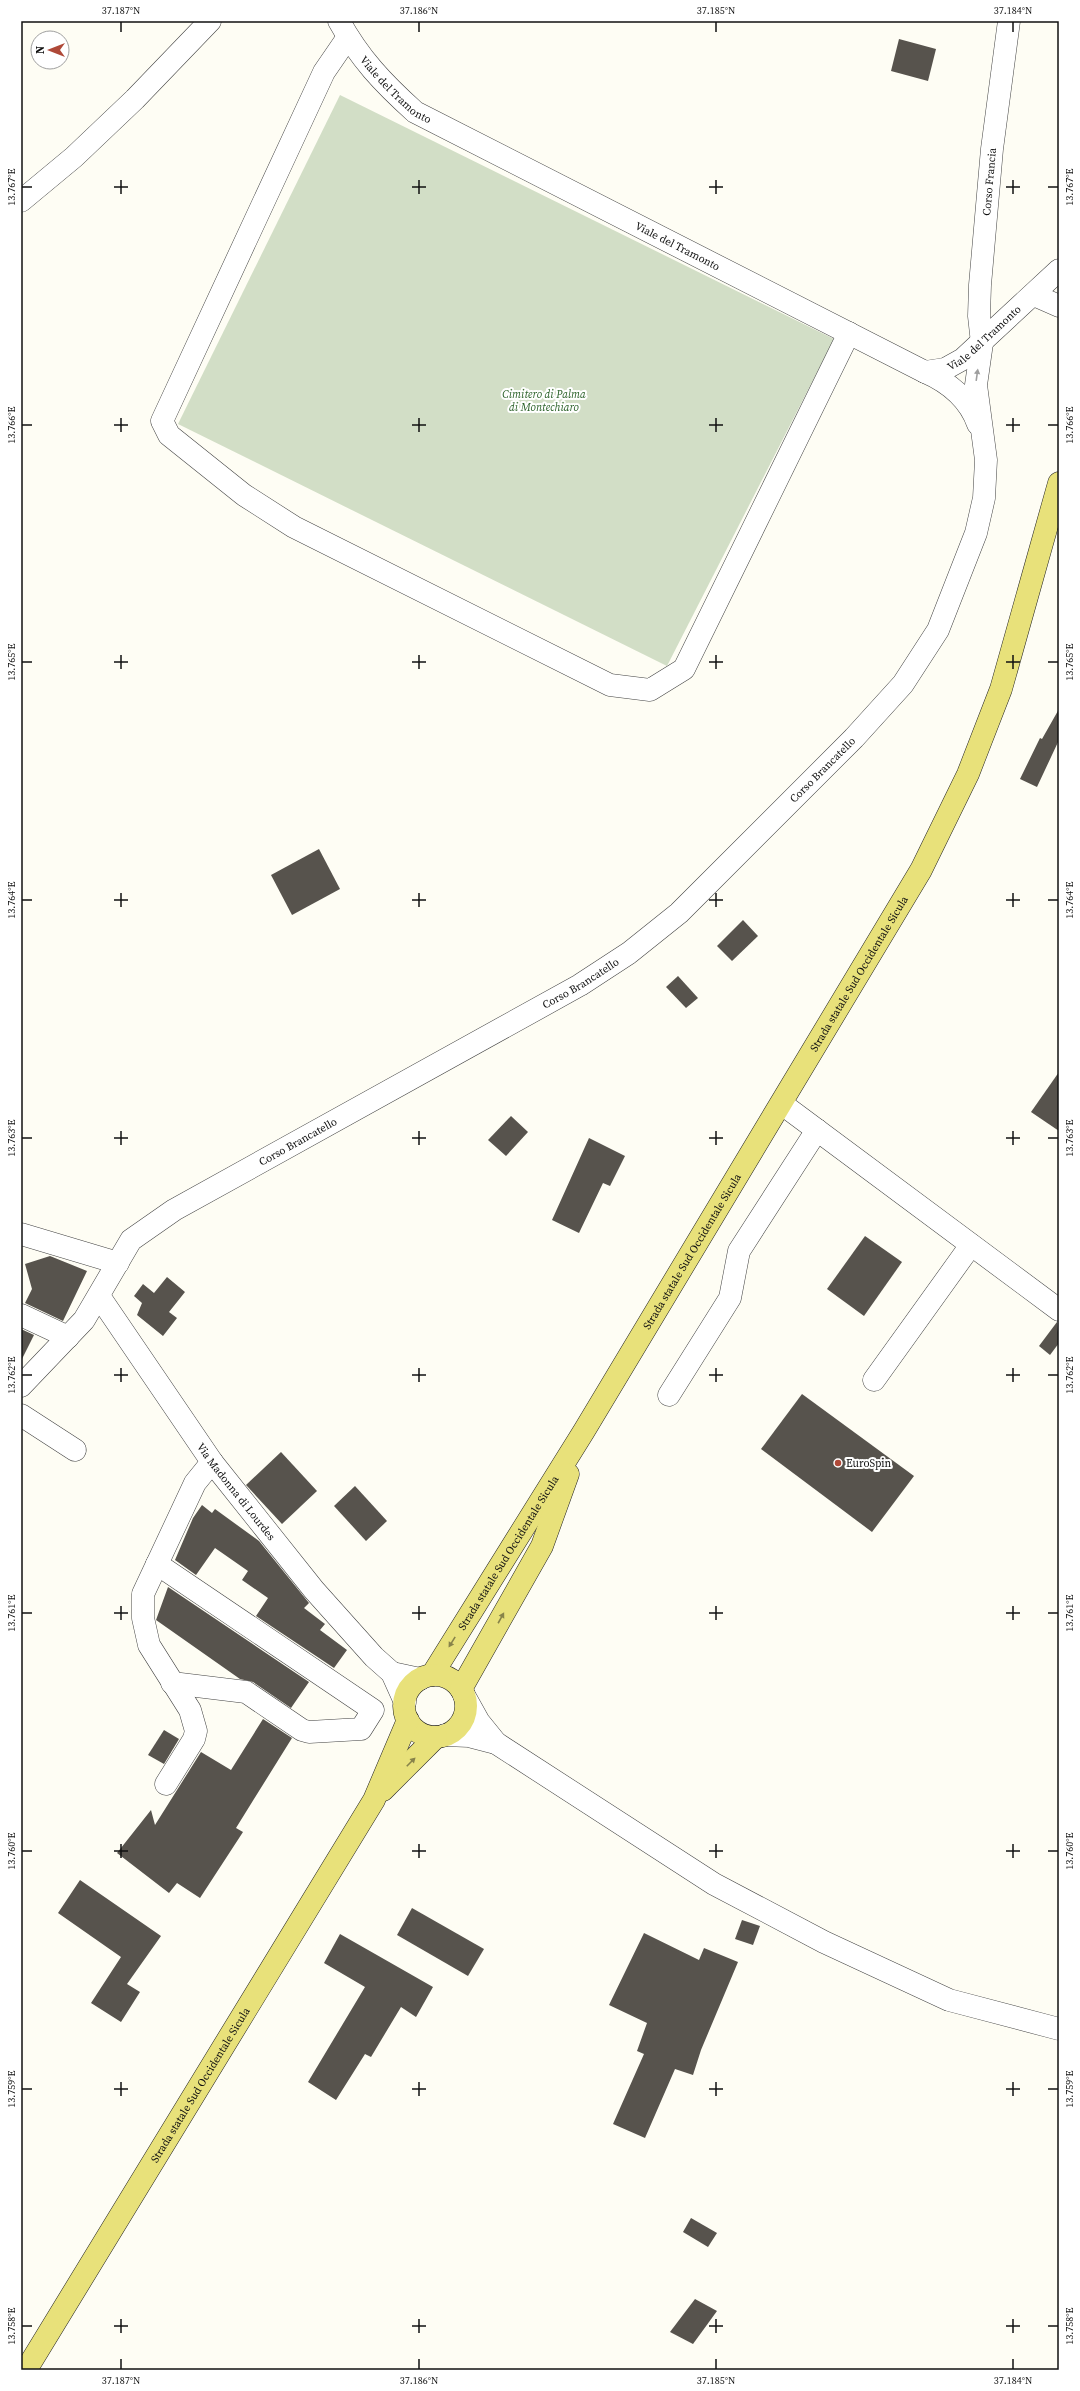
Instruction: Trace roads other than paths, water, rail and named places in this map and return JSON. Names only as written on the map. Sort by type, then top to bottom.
[{"type":"main road","name":"Strada statale Sud Occidentale Sicula","points":[[26,2370],[374,1800],[407,1711],[410,1688],[426,1677],[584,1431],[782,1104],[921,870],[968,774],[1001,689],[1059,483]]},
{"type":"main road","name":"Strada statale Sud Occidentale Sicula","points":[[374,1800],[440,1736],[454,1730],[463,1718],[466,1706],[463,1692],[542,1546],[584,1431]]},
{"type":"main road","points":[[426,1677],[445,1676],[463,1692]]},
{"type":"main road","points":[[407,1711],[419,1732],[440,1736]]},
{"type":"street","points":[[21,200],[74,157],[135,99],[210,21]]},
{"type":"street","name":"Corso Francia","points":[[983,441],[976,385],[982,343],[979,316],[980,278],[992,149],[1009,21]]},
{"type":"street","points":[[344,29],[162,421],[169,435],[244,495],[294,527],[610,685],[650,690],[684,669],[849,333]]},
{"type":"street","name":"Viale del Tramonto","points":[[344,29],[380,81],[415,112],[925,372],[935,372],[954,365],[982,343],[1059,270]]},
{"type":"street","points":[[1034,295],[1059,306]]},
{"type":"street","points":[[925,372],[949,386],[964,401],[976,418],[983,441]]},
{"type":"street","name":"Corso Brancatello","points":[[22,1384],[84,1320],[131,1240],[174,1210],[580,985],[629,953],[679,913],[854,738],[902,684],[938,630],[981,516],[986,479],[983,441]]},
{"type":"street","points":[[782,1104],[1059,1310]]},
{"type":"street","points":[[669,1395],[730,1298],[739,1251],[817,1130]]},
{"type":"street","points":[[21,1234],[118,1263]]},
{"type":"street","points":[[874,1380],[971,1245]]},
{"type":"street","name":"Via Madonna di Lourdes","points":[[98,1296],[212,1462],[314,1590],[374,1657],[392,1673],[407,1711]]},
{"type":"street","points":[[21,1315],[68,1337]]},
{"type":"street","points":[[21,1416],[75,1450]]},
{"type":"street","points":[[166,1784],[194,1739],[196,1731],[190,1710],[149,1645],[143,1618],[143,1594],[195,1483],[212,1462]]},
{"type":"street","points":[[157,1564],[373,1710],[361,1729],[309,1732],[302,1730],[246,1692],[172,1683]]},
{"type":"street","name":"Via Madonna di Lourdes","points":[[392,1673],[426,1677]]},
{"type":"street","points":[[463,1692],[479,1722],[496,1743],[714,1884],[824,1942],[949,2000],[1059,2029]]},
{"type":"street","points":[[440,1736],[469,1736],[496,1743]]},
{"type":"place","name":"EuroSpin","points":[[838,1463]]},
{"type":"park label","name":"Cimitero di Palma di Montechiaro","points":[[544,400]]}]
